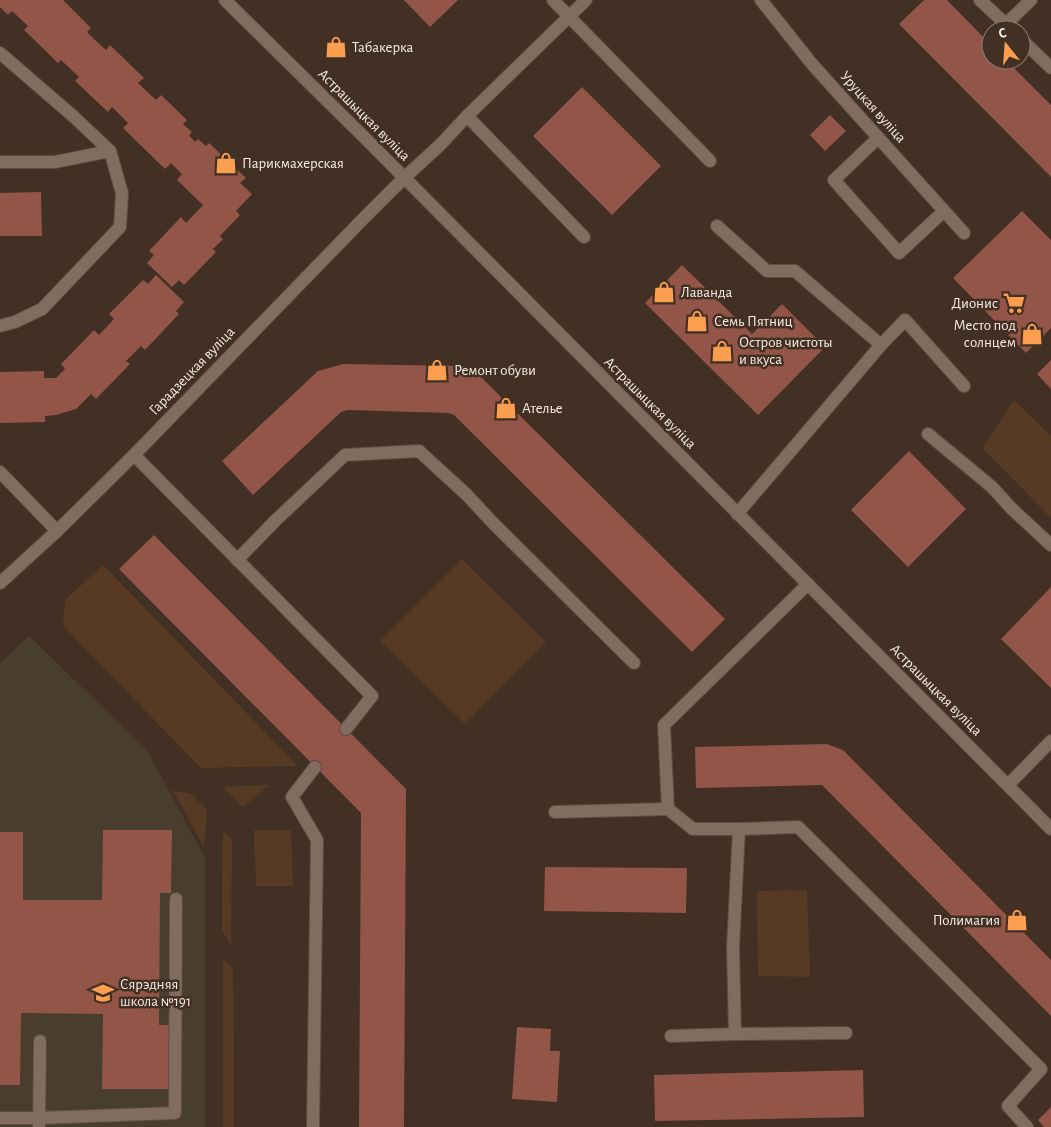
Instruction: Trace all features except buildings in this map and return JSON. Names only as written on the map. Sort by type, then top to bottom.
[{"type":"main road","name":"Астрашыцкая вуліца","points":[[225,0],[1051,828]]},
{"type":"main road","points":[[553,0],[710,161]]},
{"type":"main road","name":"Гарадзецкая вуліца","points":[[0,583],[57,531],[134,455],[404,178],[440,145],[586,0]]},
{"type":"main road","name":"Уруцкая вуліца","points":[[761,0],[812,64],[964,233]]},
{"type":"main road","points":[[980,0],[1001,20]]},
{"type":"main road","points":[[1014,20],[1030,0]]},
{"type":"main road","points":[[1031,49],[1051,68]]},
{"type":"main road","points":[[0,53],[73,116],[110,151],[122,193],[120,226],[42,308],[15,322],[0,326]]},
{"type":"main road","points":[[468,116],[584,237]]},
{"type":"main road","points":[[878,138],[834,180],[899,253],[944,211]]},
{"type":"main road","points":[[0,162],[55,162],[110,151]]},
{"type":"main road","points":[[717,226],[766,270],[795,271],[881,344]]},
{"type":"main road","points":[[737,514],[881,344],[905,320],[964,386]]},
{"type":"main road","points":[[928,434],[992,487],[1051,545]]},
{"type":"main road","points":[[237,560],[345,455],[419,451],[467,495],[634,663]]},
{"type":"main road","points":[[134,455],[372,696],[346,729]]},
{"type":"main road","points":[[0,472],[57,531]]},
{"type":"main road","points":[[668,809],[664,725],[808,584]]},
{"type":"main road","points":[[1008,785],[1051,741]]},
{"type":"main road","points":[[313,1127],[317,840],[292,797],[315,767]]},
{"type":"main road","points":[[555,812],[668,809],[693,829],[798,827],[1040,1069],[1008,1106],[1027,1127]]},
{"type":"main road","points":[[735,1034],[733,946],[739,829]]},
{"type":"main road","points":[[0,1118],[39,1122],[104,1122],[175,1113],[176,899]]},
{"type":"main road","points":[[671,1036],[846,1033]]},
{"type":"main road","points":[[39,1122],[40,1041]]},
{"type":"shaded area","points":[[1014,400],[1051,436],[1051,518],[982,448]]},
{"type":"shaded area","points":[[462,559],[546,642],[465,724],[380,641]]},
{"type":"shaded area","points":[[103,565],[298,766],[201,768],[63,626],[65,600]]},
{"type":"shaded area","name":"Сярэдняя школа №191","points":[[29,636],[147,750],[205,858],[205,1127],[0,1127],[0,663]]},
{"type":"shaded area","points":[[269,785],[243,807],[222,787]]},
{"type":"shaded area","points":[[173,791],[190,793],[207,810],[204,848]]},
{"type":"shaded area","points":[[223,830],[232,840],[231,945],[222,931]]},
{"type":"shaded area","points":[[254,830],[291,830],[293,886],[256,886]]},
{"type":"shaded area","points":[[807,890],[810,977],[758,976],[757,891]]},
{"type":"shaded area","points":[[223,958],[233,969],[234,1127],[223,1127]]},
{"type":"place","name":"Табакерка","points":[[336,47]]},
{"type":"place","name":"Парикмахерская","points":[[226,163]]},
{"type":"place","name":"Лаванда","points":[[664,292]]},
{"type":"place","name":"Дионис","points":[[1014,303]]},
{"type":"place","name":"Семь Пятниц","points":[[697,321]]},
{"type":"place","name":"Место под солнцем","points":[[1032,334]]},
{"type":"place","name":"Остров чистоты и вкуса","points":[[722,351]]},
{"type":"place","name":"Ремонт обуви","points":[[437,370]]},
{"type":"place","name":"Ателье","points":[[506,408]]},
{"type":"place","name":"Полимагия","points":[[1017,920]]},
{"type":"place","name":"Сярэдняя школа №191","points":[[103,993]]}]
